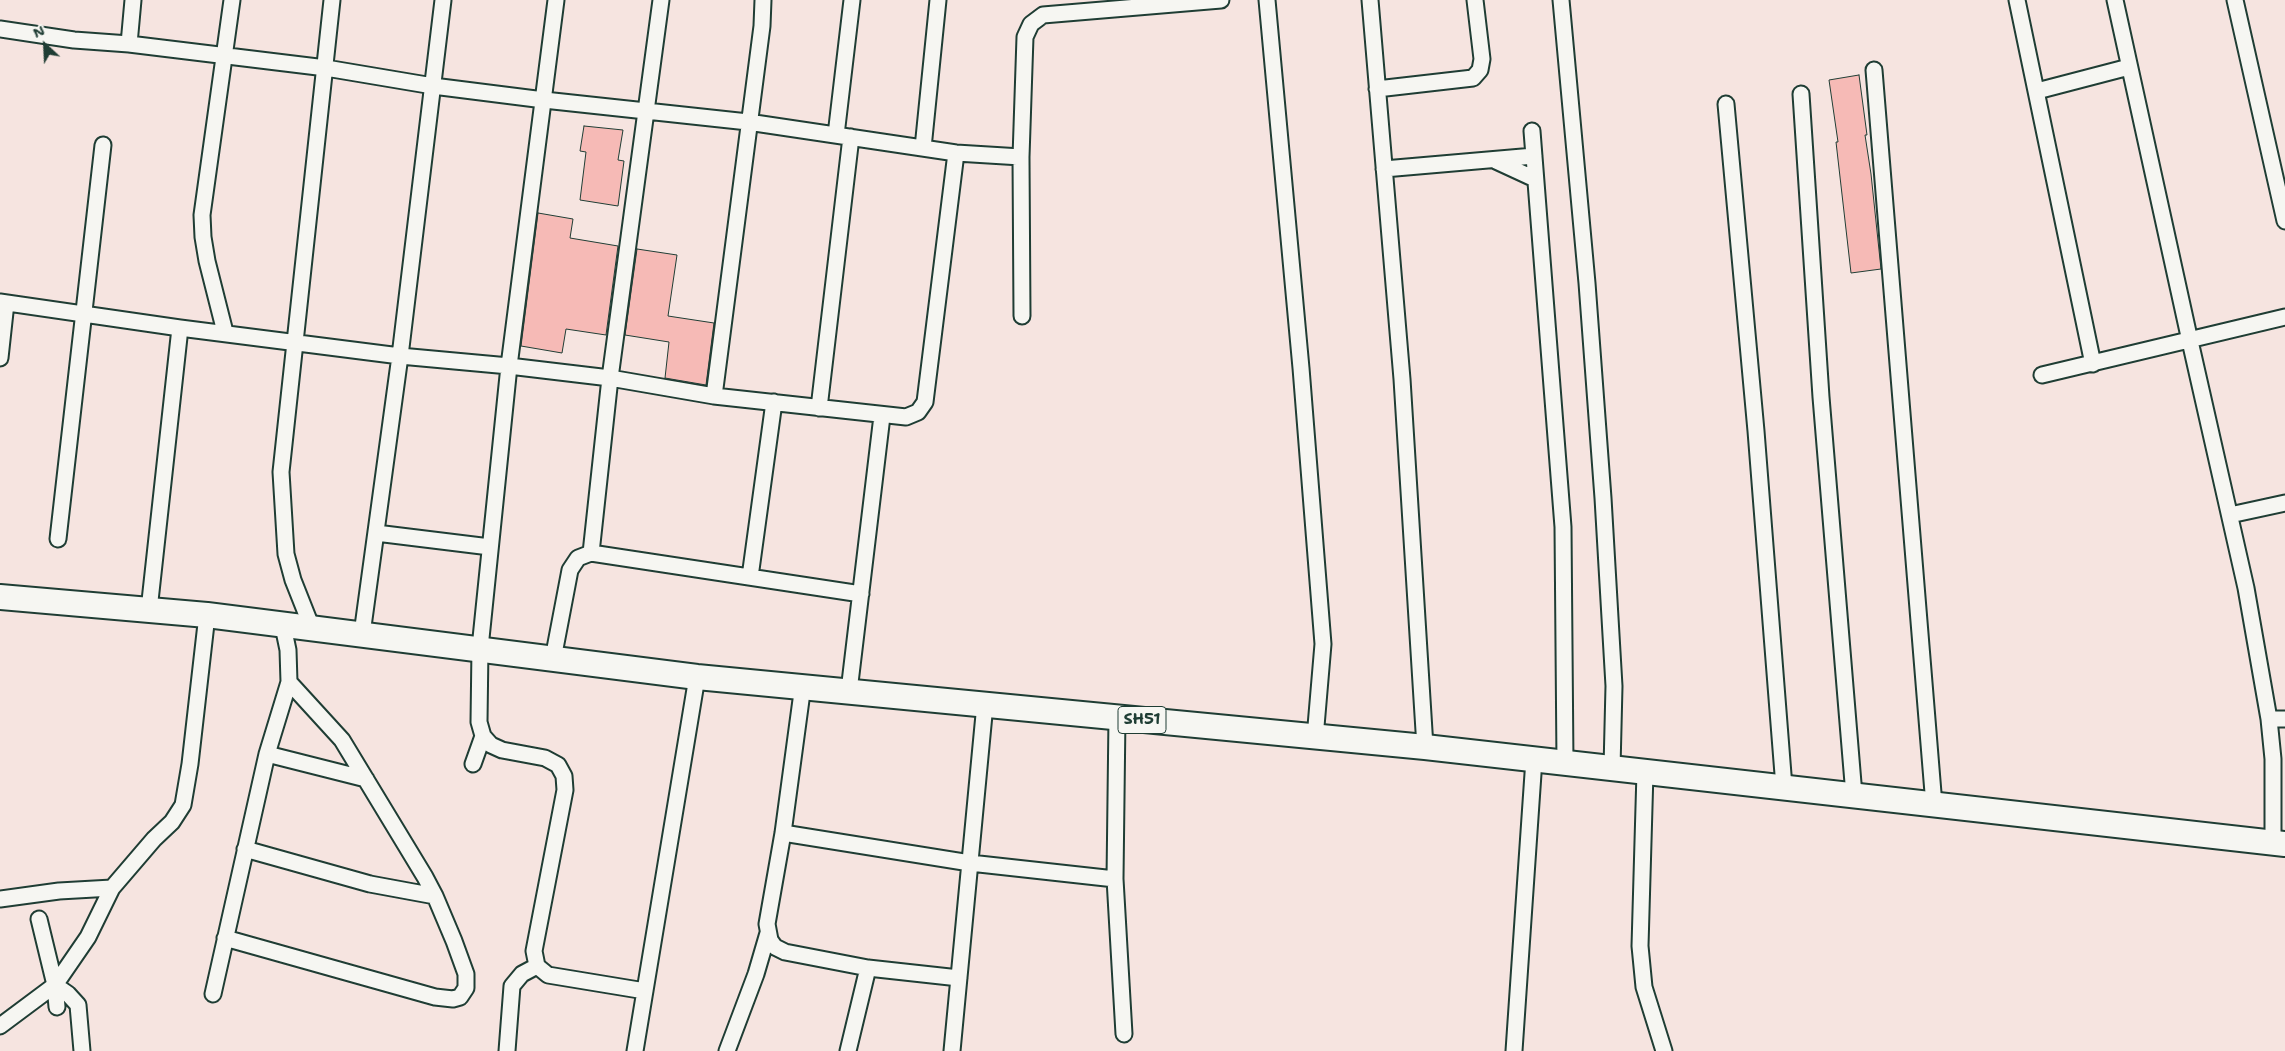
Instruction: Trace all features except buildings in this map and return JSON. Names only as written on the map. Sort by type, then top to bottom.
[{"type":"main road","name":"SH51","points":[[0,597],[206,615],[283,626],[480,648],[697,677],[1315,738],[1425,747],[2279,843]]},
{"type":"street","points":[[129,44],[133,0]]},
{"type":"street","points":[[219,332],[203,237],[202,215],[226,56],[232,0]]},
{"type":"street","points":[[312,628],[293,580],[286,554],[281,472],[332,0]]},
{"type":"street","points":[[362,634],[400,356],[443,0]]},
{"type":"street","points":[[556,0],[510,366],[490,547],[480,648],[479,722],[483,736],[491,745],[502,750],[545,758],[558,765],[564,776],[565,790],[534,951],[537,966],[548,975],[645,991]]},
{"type":"street","points":[[591,553],[610,378],[661,0]]},
{"type":"street","points":[[714,396],[748,122],[762,26],[763,0]]},
{"type":"street","points":[[818,408],[843,136],[852,0]]},
{"type":"street","points":[[923,148],[938,0]]},
{"type":"street","points":[[1022,316],[1021,158],[1025,37],[1032,24],[1043,15],[1072,6],[1222,0]]},
{"type":"street","points":[[1267,0],[1299,339],[1323,644],[1315,738]]},
{"type":"street","points":[[1370,0],[1402,379],[1425,747]]},
{"type":"street","points":[[1377,89],[1473,78],[1480,70],[1482,59],[1475,0]]},
{"type":"street","points":[[1562,0],[1587,283],[1603,498],[1614,686],[1612,768]]},
{"type":"street","points":[[2017,0],[2093,364]]},
{"type":"street","points":[[2115,0],[2246,588],[2269,719],[2279,843]]},
{"type":"street","points":[[2235,0],[2285,221]]},
{"type":"street","points":[[0,29],[74,40],[129,44],[326,68],[433,86],[544,100],[748,122],[956,153],[1021,158]]},
{"type":"street","points":[[2037,91],[2129,67]]},
{"type":"street","points":[[1874,70],[1934,804]]},
{"type":"street","points":[[1801,94],[1821,396],[1854,795]]},
{"type":"street","points":[[1726,104],[1756,432],[1784,787]]},
{"type":"street","points":[[1532,131],[1563,527],[1565,763]]},
{"type":"street","points":[[58,539],[103,145]]},
{"type":"street","points":[[0,358],[3,302],[400,356],[510,366],[610,378],[714,396],[882,416],[906,417],[918,412],[925,402],[956,153]]},
{"type":"street","points":[[1384,169],[1534,156]]},
{"type":"street","points":[[1494,160],[1536,179]]},
{"type":"street","points":[[2042,375],[2285,317]]},
{"type":"street","points":[[148,610],[186,328]]},
{"type":"street","points":[[750,577],[774,402]]},
{"type":"street","points":[[849,691],[882,416]]},
{"type":"street","points":[[2230,516],[2285,503]]},
{"type":"street","points":[[376,533],[490,547]]},
{"type":"street","points":[[553,659],[570,570],[578,558],[591,553],[861,594]]},
{"type":"street","points":[[0,1026],[55,984],[88,937],[112,888],[154,839],[172,822],[183,805],[190,764],[206,615]]},
{"type":"street","points":[[212,994],[267,754],[289,682],[288,650],[283,626]]},
{"type":"street","points":[[635,1051],[697,677]]},
{"type":"street","points":[[225,938],[435,997],[453,1000],[460,996],[466,988],[466,974],[435,896],[342,740],[289,682]]},
{"type":"street","points":[[803,686],[783,833],[767,924],[768,933],[775,947],[785,952],[868,968],[959,978]]},
{"type":"street","points":[[952,1051],[985,704]]},
{"type":"street","points":[[1117,717],[1115,879],[1124,1034]]},
{"type":"street","points":[[2269,719],[2285,719]]},
{"type":"street","points":[[473,764],[483,736]]},
{"type":"street","points":[[267,754],[366,779]]},
{"type":"street","points":[[1514,1051],[1534,759]]},
{"type":"street","points":[[1646,772],[1640,946],[1644,987],[1664,1051]]},
{"type":"street","points":[[783,833],[970,863],[1115,879]]},
{"type":"street","points":[[245,849],[370,884],[435,896]]},
{"type":"street","points":[[0,899],[59,891],[112,888]]},
{"type":"street","points":[[40,919],[55,984],[57,1007]]},
{"type":"street","points":[[727,1051],[756,974],[768,933]]},
{"type":"street","points":[[507,1051],[509,1003],[512,986],[522,974],[537,966]]},
{"type":"street","points":[[848,1051],[868,968]]},
{"type":"street","points":[[55,984],[78,1005],[82,1051]]}]
